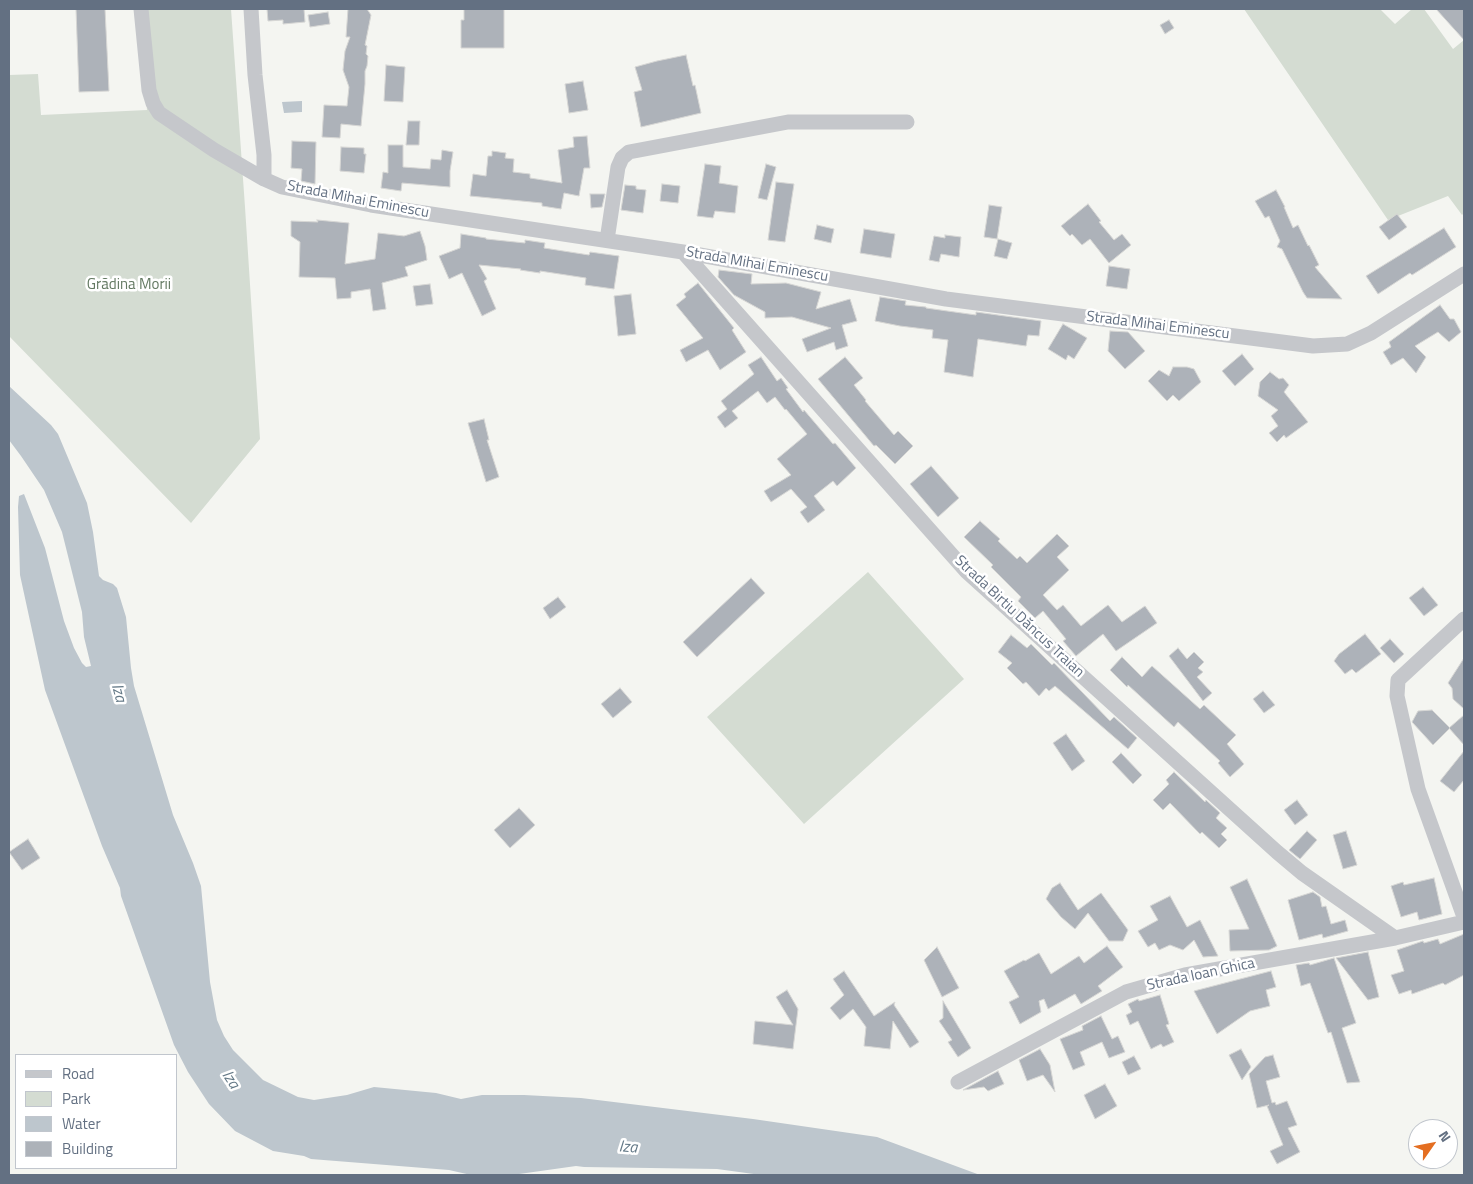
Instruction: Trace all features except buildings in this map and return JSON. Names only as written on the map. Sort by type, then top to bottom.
[{"type":"street","name":"Strada Mihai Eminescu","points":[[141,9],[149,90],[153,104],[159,113],[214,150],[264,179],[282,187],[371,205],[683,252],[946,298],[1313,346],[1347,344],[1371,333],[1464,274]]},
{"type":"street","points":[[251,9],[255,75],[264,154],[264,179]]},
{"type":"street","points":[[607,240],[618,167],[622,158],[630,152],[788,122],[907,122]]},
{"type":"street","name":"Strada Birtiu Dăncus Traian","points":[[683,252],[967,572],[1277,852],[1302,873],[1396,938]]},
{"type":"street","points":[[1464,619],[1398,680],[1397,696],[1418,789],[1464,917]]},
{"type":"street","name":"Strada Ioan Ghica","points":[[958,1082],[1126,992],[1185,975],[1396,938],[1464,922]]},
{"type":"green space","name":"Grădina Morii","points":[[138,9],[231,9],[260,439],[191,523],[9,336],[9,75],[38,74],[41,115],[147,110]]},
{"type":"green space","points":[[1244,9],[1380,9],[1395,24],[1412,9],[1424,9],[1453,49],[1464,40],[1464,213],[1462,215],[1448,196],[1388,220]]},
{"type":"green space","points":[[868,572],[964,679],[804,824],[707,717]]},
{"type":"water","points":[[302,101],[302,112],[284,113],[282,102]]},
{"type":"water","name":"Iza","points":[[9,386],[51,425],[58,434],[87,503],[99,576],[117,588],[126,617],[134,686],[173,815],[201,886],[210,982],[217,1020],[233,1050],[263,1080],[298,1097],[314,1100],[347,1095],[374,1087],[436,1093],[461,1099],[482,1095],[581,1098],[753,1119],[877,1137],[980,1175],[761,1175],[717,1169],[576,1166],[512,1175],[471,1175],[449,1170],[311,1159],[273,1151],[235,1131],[209,1104],[188,1072],[174,1045],[121,896],[120,888],[102,846],[45,690],[20,575],[19,496],[24,494],[45,548],[64,621],[74,648],[82,663],[86,667],[91,666],[84,637],[82,612],[62,532],[44,490],[9,440]]}]
